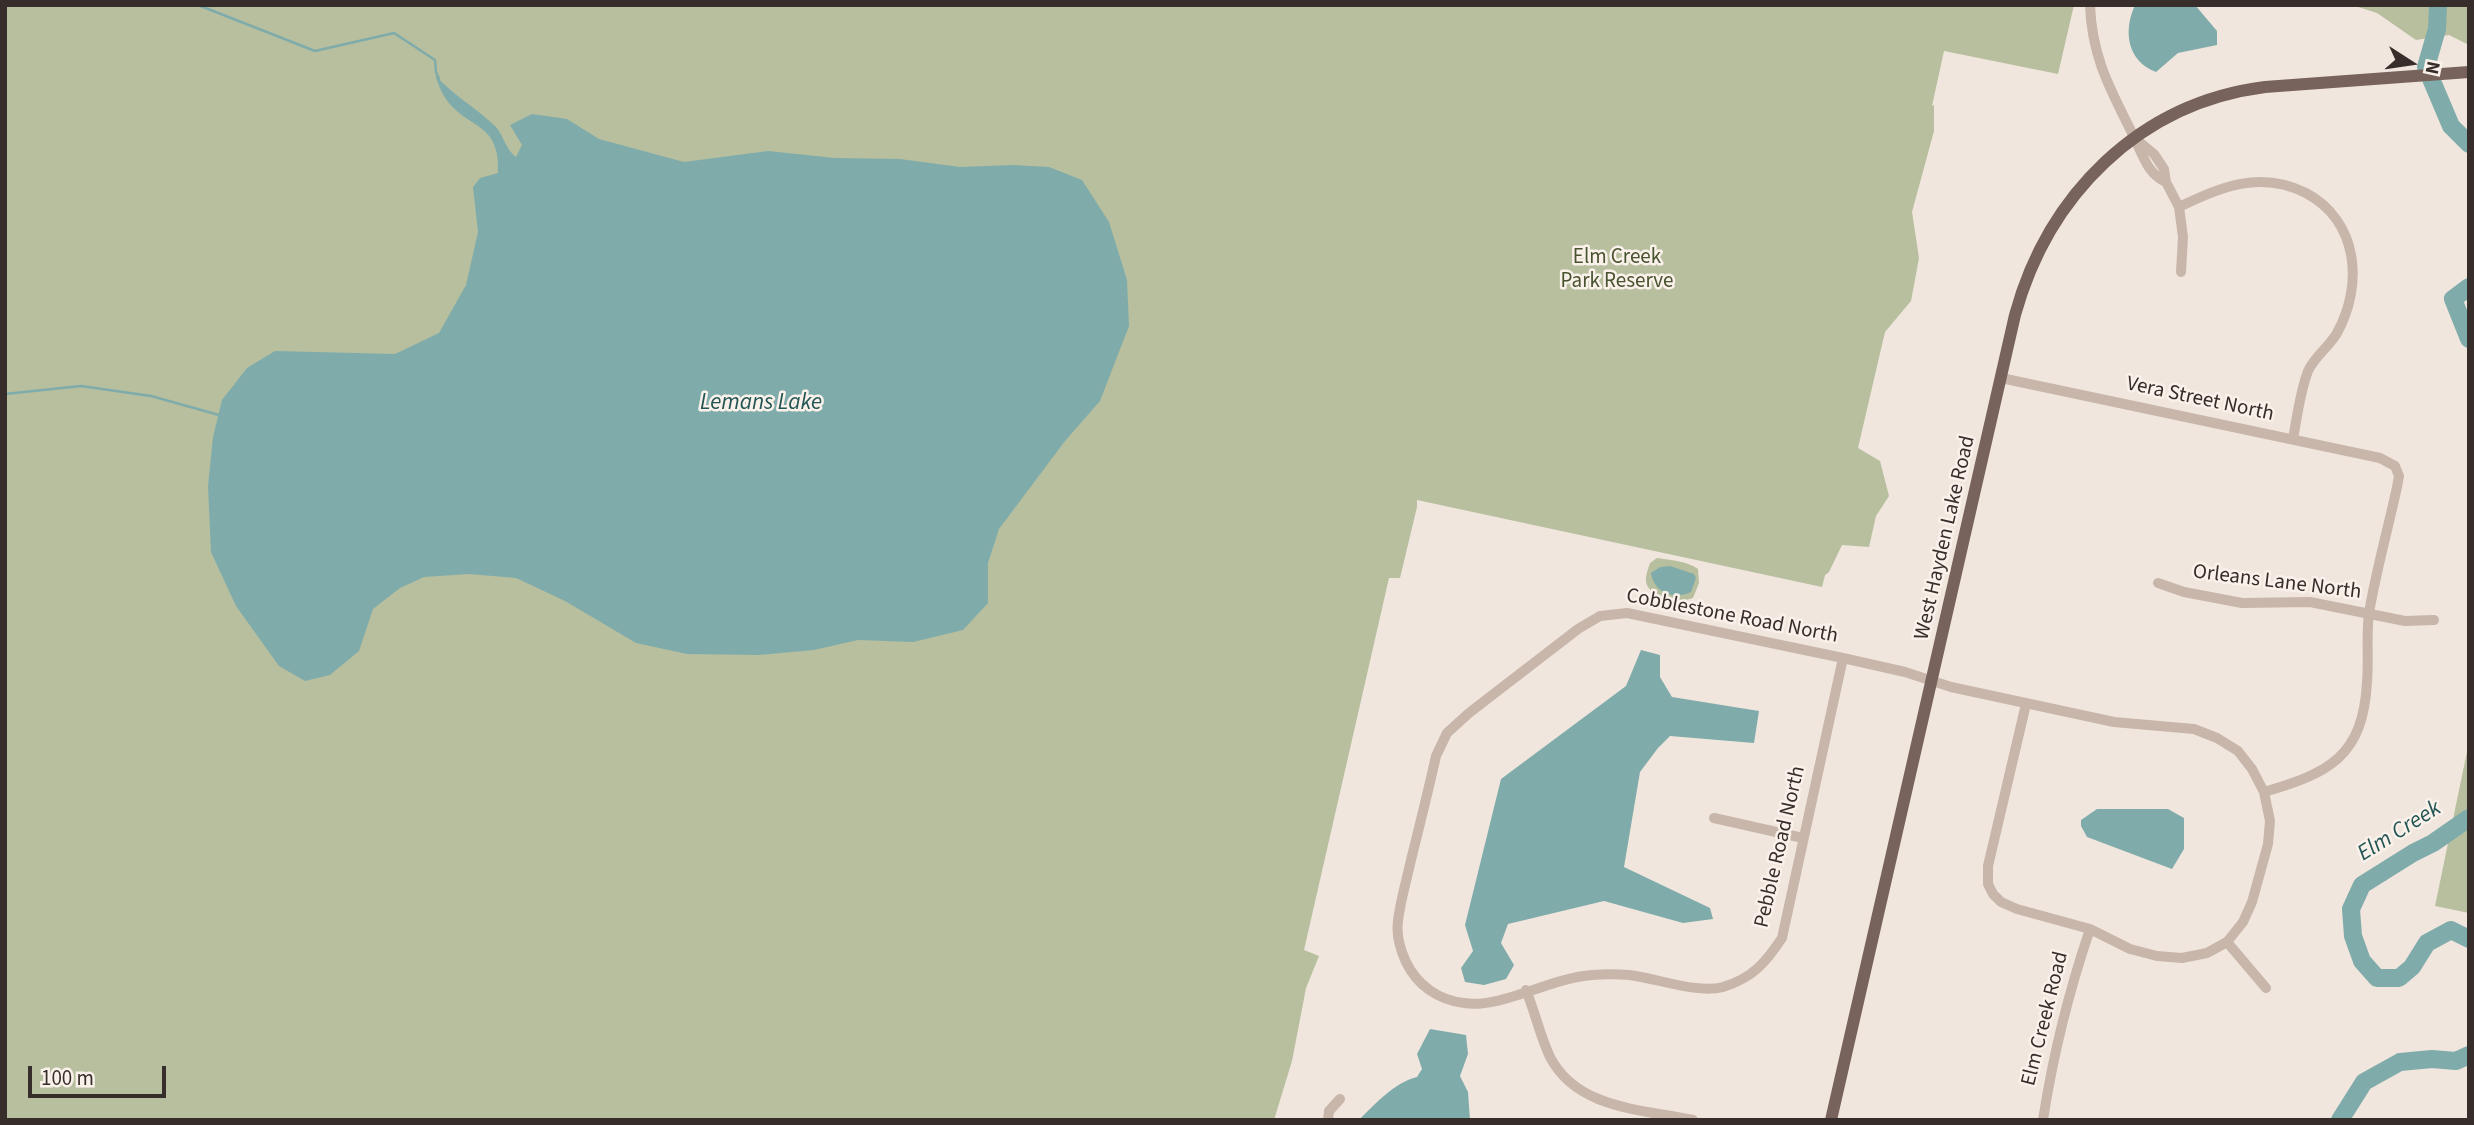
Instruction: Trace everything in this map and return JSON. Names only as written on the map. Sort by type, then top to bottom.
[{"type":"main road","name":"West Hayden Lake Road","points":[[1831,1120],[2019,301],[2043,242],[2060,214],[2081,187],[2134,137],[2178,110],[2205,100],[2265,87],[2469,72]]},
{"type":"street","points":[[2090,5],[2092,33],[2103,74],[2145,162],[2157,178],[2166,182],[2179,207],[2183,237],[2181,272]]},
{"type":"street","points":[[2179,207],[2233,185],[2252,181],[2275,184],[2296,188],[2327,208],[2340,223],[2348,239],[2353,268],[2346,308],[2336,334],[2316,357],[2308,372],[2293,439]]},
{"type":"street","name":"Vera Street North","points":[[2001,378],[2390,462],[2399,476],[2369,614]]},
{"type":"street","name":"Orleans Lane North","points":[[2158,583],[2185,592],[2242,603],[2309,602],[2405,621],[2434,620]]},
{"type":"street","name":"Cobblestone Road North","points":[[1526,990],[1488,1003],[1462,1003],[1436,994],[1417,979],[1401,950],[1397,930],[1401,902],[1436,756],[1447,733],[1578,629],[1601,616],[1627,613],[1843,658],[2026,704],[2115,722],[2194,729],[2217,738],[2238,751],[2252,769],[2264,792]]},
{"type":"street","points":[[2026,704],[1988,866],[1988,884],[2001,902],[2090,929],[2130,949],[2157,956],[2182,958],[2207,953],[2227,942],[2243,922],[2247,912],[2268,844],[2270,821],[2264,792],[2312,777],[2329,768],[2353,740],[2367,685],[2369,614]]},
{"type":"street","name":"Pebble Road North","points":[[1526,990],[1562,979],[1592,975],[1627,975],[1698,987],[1721,988],[1748,977],[1768,960],[1782,937],[1843,658]]},
{"type":"street","points":[[1714,818],[1803,838]]},
{"type":"street","name":"Elm Creek Road","points":[[2043,1120],[2076,970],[2090,929]]},
{"type":"street","points":[[2227,942],[2266,988]]},
{"type":"street","points":[[1526,990],[1549,1056],[1573,1086],[1600,1101],[1693,1120]]},
{"type":"street","points":[[1328,1120],[1329,1111],[1340,1099]]},
{"type":"green space","name":"Elm Creek Park Reserve","points":[[5,5],[2074,5],[2058,74],[1944,51],[1932,106],[1934,105],[1934,131],[1912,212],[1919,258],[1911,301],[1885,332],[1858,448],[1880,461],[1889,496],[1876,516],[1869,547],[1842,545],[1825,575],[1822,587],[1417,500],[1400,578],[1389,578],[1304,950],[1319,956],[1306,988],[1292,1061],[1274,1120],[5,1120]]},
{"type":"green space","points":[[2352,5],[2469,5],[2469,45],[2449,35],[2416,40],[2377,13]]},
{"type":"green space","points":[[1657,558],[1684,563],[1698,569],[1699,583],[1693,598],[1668,598],[1650,589],[1646,583],[1647,574],[1650,563]]},
{"type":"green space","points":[[2469,742],[2469,913],[2435,906]]},
{"type":"water","points":[[2135,5],[2195,5],[2217,31],[2217,45],[2178,53],[2156,72],[2139,61],[2130,44],[2129,25]]},
{"type":"water","name":"Lemans Lake","points":[[435,75],[495,126],[516,157],[522,145],[510,125],[532,114],[567,119],[599,139],[684,162],[768,151],[835,158],[900,159],[960,167],[1049,167],[1082,180],[1109,222],[1127,280],[1129,326],[1100,401],[1065,441],[999,529],[988,563],[988,603],[963,630],[913,642],[858,640],[814,650],[759,655],[687,654],[636,643],[565,601],[516,578],[469,574],[424,577],[400,588],[373,609],[359,651],[330,675],[305,681],[279,666],[236,606],[211,552],[208,486],[213,437],[222,400],[247,368],[275,351],[395,354],[439,333],[466,285],[478,232],[473,187],[480,178],[498,173],[494,143],[480,127],[452,107]]},
{"type":"water","points":[[1670,566],[1694,574],[1696,578],[1691,592],[1672,595],[1656,586],[1651,573],[1660,567]]},
{"type":"water","points":[[1641,650],[1660,655],[1660,677],[1672,697],[1759,711],[1754,743],[1670,736],[1640,772],[1624,867],[1710,908],[1713,919],[1683,923],[1604,901],[1508,924],[1501,943],[1514,965],[1506,979],[1484,985],[1465,982],[1461,968],[1473,951],[1465,925],[1501,779],[1626,686]]},
{"type":"water","points":[[2097,809],[2168,809],[2184,818],[2184,849],[2172,869],[2087,837],[2081,820]]},
{"type":"water","points":[[1430,1029],[1466,1035],[1468,1054],[1460,1076],[1468,1092],[1470,1120],[1359,1120],[1393,1089],[1417,1077],[1422,1069],[1417,1054]]},
{"type":"waterway","points":[[198,5],[315,51],[394,33],[435,60],[439,79]]},
{"type":"waterway","name":"Elm Creek","points":[[2438,5],[2437,29],[2426,67],[2451,126],[2469,144]]},
{"type":"waterway","name":"Elm Creek","points":[[2469,287],[2453,299],[2469,339]]},
{"type":"waterway","points":[[5,394],[81,386],[151,396],[219,415]]},
{"type":"waterway","name":"Elm Creek","points":[[2469,818],[2362,885],[2351,909],[2353,936],[2362,961],[2377,978],[2399,978],[2412,967],[2427,943],[2451,930],[2469,939]]},
{"type":"waterway","name":"Elm Creek","points":[[2340,1120],[2364,1082],[2400,1062],[2432,1059],[2456,1061],[2469,1055]]}]
